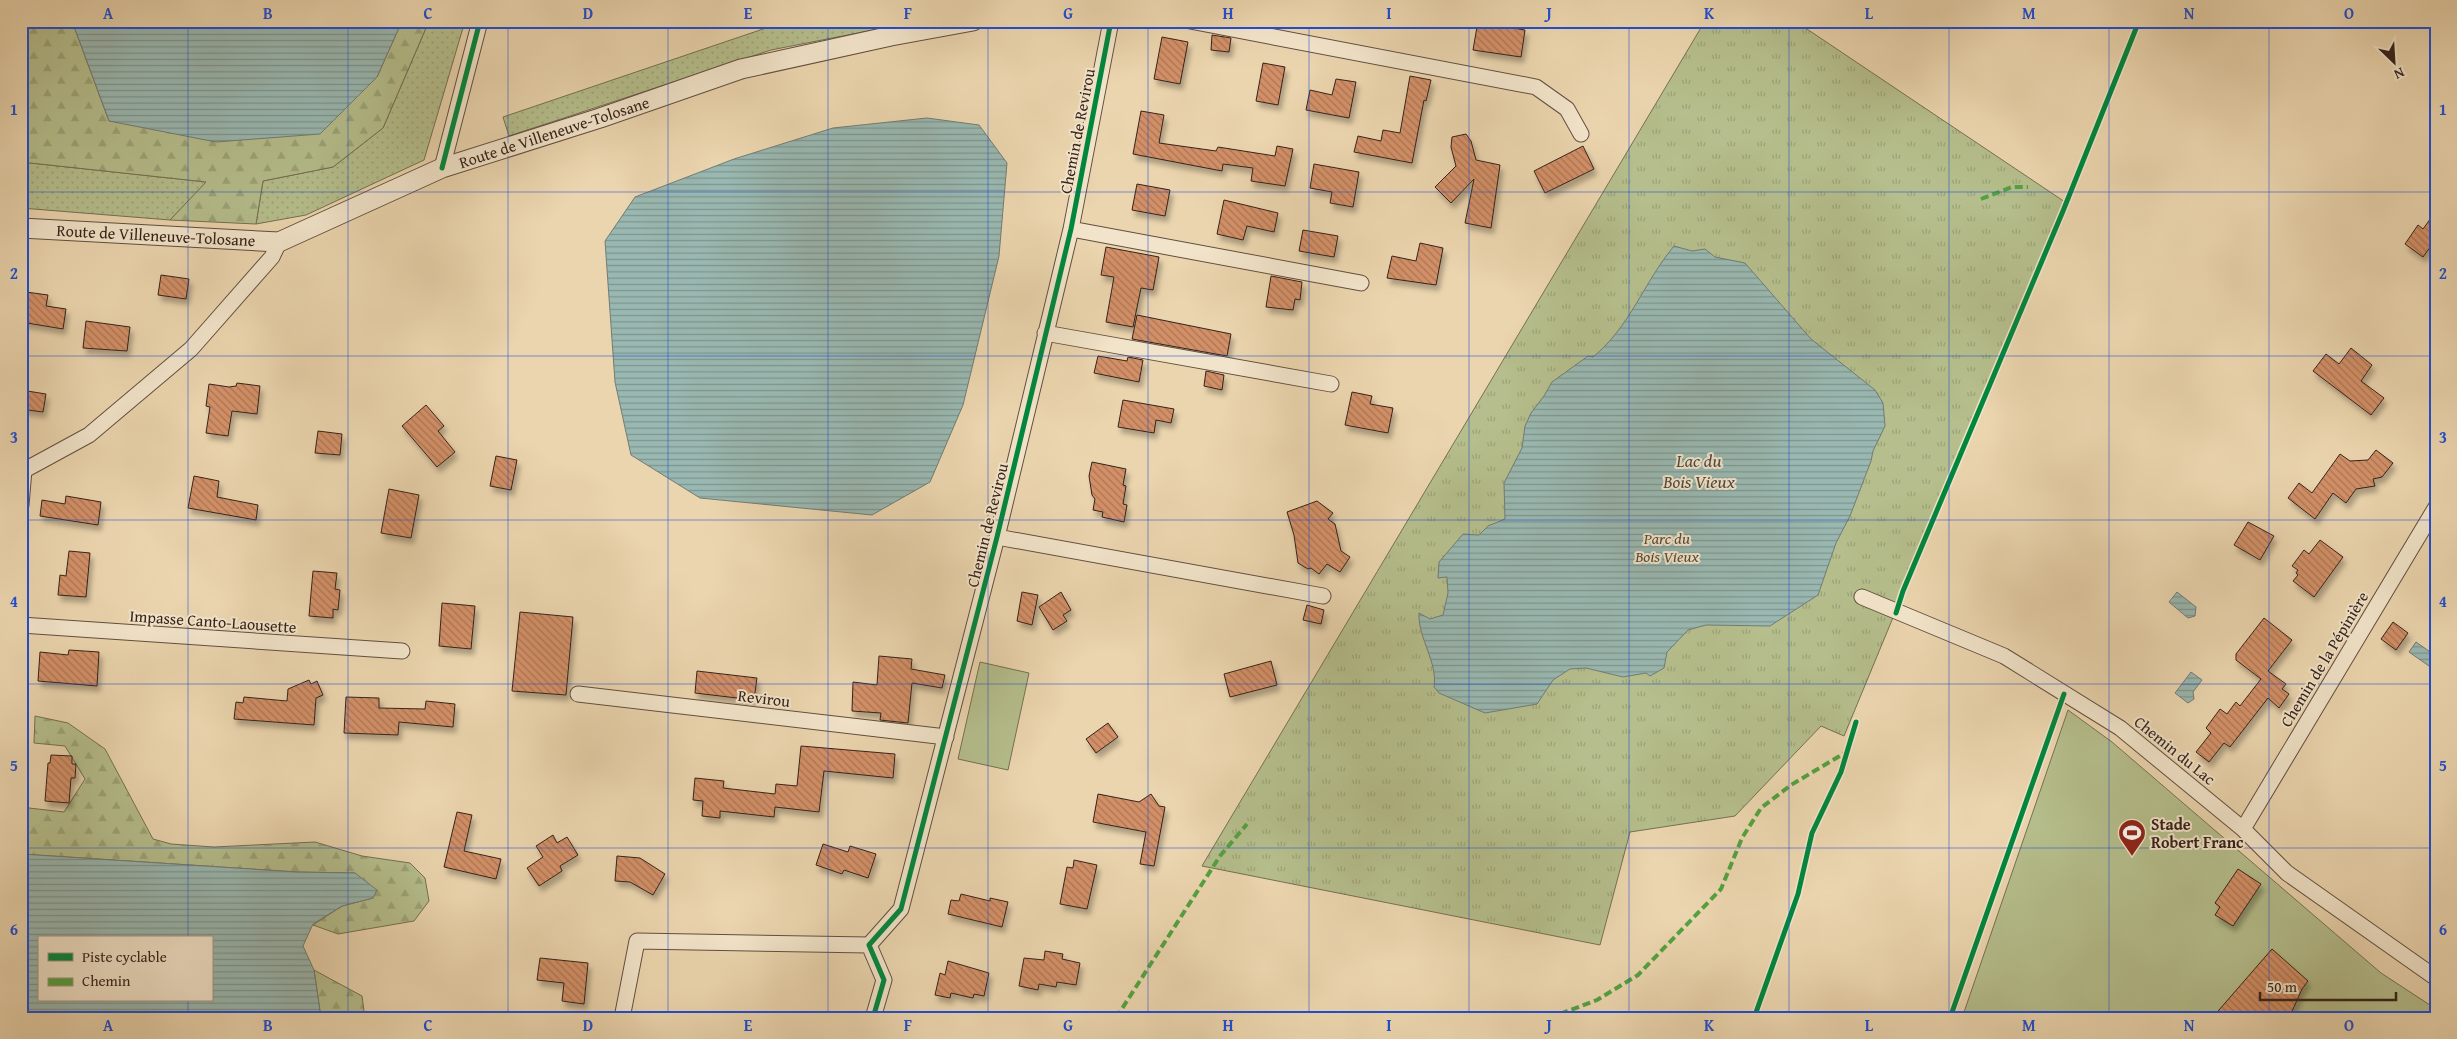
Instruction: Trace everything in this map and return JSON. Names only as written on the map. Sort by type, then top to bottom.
[{"type":"street","points":[[442,168],[480,21]]},
{"type":"street","name":"Route de Villeneuve-Tolosane","points":[[21,228],[280,242],[442,168],[600,118],[741,69],[891,36],[973,21]]},
{"type":"street","name":"Chemin de Revirou","points":[[869,946],[901,909],[997,537],[1071,229],[1111,21]]},
{"type":"street","points":[[1190,21],[1536,86],[1566,109],[1580,134]]},
{"type":"street","points":[[1071,229],[1361,283]]},
{"type":"street","points":[[21,505],[23,471],[89,435],[191,349],[272,257],[280,242]]},
{"type":"street","points":[[1045,332],[1331,384]]},
{"type":"street","name":"Chemin de la Pépinière","points":[[2243,829],[2436,507]]},
{"type":"street","points":[[997,537],[1323,596]]},
{"type":"street","name":"Chemin du Lac","points":[[1862,597],[2004,656],[2120,728],[2243,829],[2287,873],[2436,978]]},
{"type":"street","name":"Impasse Canto-Laousette","points":[[21,625],[402,651]]},
{"type":"street","name":"Revirou","points":[[578,694],[946,736]]},
{"type":"street","points":[[622,1018],[637,941],[656,943],[869,946],[884,980],[874,1018]]},
{"type":"green space","points":[[21,21],[72,21],[109,121],[377,77],[402,21],[429,21],[383,128],[333,167],[263,181],[256,224],[170,220],[206,182],[21,162]]},
{"type":"green space","points":[[429,21],[465,21],[424,160],[306,215],[256,224],[263,181],[333,167],[383,128]]},
{"type":"green space","points":[[800,21],[919,21],[771,50],[509,136],[503,117],[772,26]]},
{"type":"green space","name":"Parc du Bois Vieux","points":[[1705,21],[1795,21],[2065,202],[1844,736],[1821,726],[1735,816],[1630,832],[1600,945],[1202,866]]},
{"type":"green space","points":[[21,162],[207,182],[170,220],[21,208]]},
{"type":"green space","points":[[980,662],[1029,673],[1008,770],[958,759]]},
{"type":"green space","name":"Stade Robert Franc","points":[[2068,710],[2112,742],[2381,973],[2436,1009],[2436,1018],[1962,1018]]},
{"type":"green space","points":[[35,716],[68,723],[105,749],[153,839],[171,844],[214,847],[315,842],[362,856],[410,863],[425,878],[429,901],[414,921],[338,934],[313,925],[342,906],[373,898],[355,873],[297,872],[21,854],[21,798],[29,808],[64,812],[85,779],[65,746],[34,743]]},
{"type":"green space","points":[[314,970],[362,996],[365,1018],[321,1018]]},
{"type":"water","points":[[72,21],[402,21],[377,77],[320,134],[216,142],[109,121]]},
{"type":"water","points":[[927,118],[979,125],[1007,163],[999,256],[963,405],[930,482],[872,515],[700,498],[631,455],[615,382],[605,241],[635,197],[734,159],[833,128]]},
{"type":"water","name":"Lac du Bois Vieux","points":[[1674,246],[1692,251],[1705,249],[1715,257],[1745,263],[1811,339],[1875,390],[1883,403],[1885,426],[1873,451],[1850,516],[1836,543],[1818,595],[1770,626],[1706,625],[1688,630],[1667,652],[1664,668],[1650,676],[1646,673],[1623,677],[1586,668],[1570,669],[1553,680],[1537,704],[1485,713],[1439,693],[1434,687],[1431,659],[1421,632],[1419,613],[1430,619],[1443,615],[1448,593],[1447,577],[1438,578],[1439,562],[1463,534],[1479,535],[1488,526],[1505,519],[1504,483],[1522,448],[1525,426],[1531,413],[1552,382],[1588,356],[1593,357],[1606,345],[1627,318],[1663,260]]},
{"type":"water","points":[[2177,592],[2196,607],[2195,616],[2188,618],[2169,602]]},
{"type":"water","points":[[2416,642],[2436,656],[2429,666],[2409,652]]},
{"type":"water","points":[[2191,672],[2202,680],[2193,692],[2194,699],[2188,703],[2175,693]]},
{"type":"water","points":[[21,854],[297,872],[355,873],[377,890],[373,898],[342,906],[313,924],[303,946],[314,970],[321,1018],[21,1018]]},
{"type":"building","points":[[1478,21],[1495,21],[1494,25],[1525,30],[1521,57],[1473,50]]},
{"type":"building","points":[[1212,35],[1231,38],[1229,52],[1211,50]]},
{"type":"building","points":[[1162,37],[1188,42],[1180,84],[1154,79]]},
{"type":"building","points":[[1263,63],[1285,67],[1278,105],[1256,101]]},
{"type":"building","points":[[1410,76],[1431,80],[1426,101],[1424,100],[1412,163],[1354,152],[1358,136],[1381,141],[1383,130],[1400,133]]},
{"type":"building","points":[[1336,79],[1356,82],[1349,118],[1306,110],[1310,90],[1332,95]]},
{"type":"building","points":[[1141,111],[1164,115],[1159,143],[1216,151],[1218,147],[1275,156],[1277,146],[1293,149],[1285,186],[1251,181],[1253,168],[1223,164],[1222,171],[1133,154]]},
{"type":"building","points":[[1466,134],[1471,141],[1476,160],[1500,165],[1491,228],[1465,223],[1474,179],[1451,203],[1435,187],[1456,166],[1451,147],[1452,137]]},
{"type":"building","points":[[1583,146],[1594,169],[1545,193],[1534,171]]},
{"type":"building","points":[[1314,164],[1359,172],[1353,207],[1330,203],[1332,192],[1310,188]]},
{"type":"building","points":[[1137,184],[1170,190],[1165,216],[1132,210]]},
{"type":"building","points":[[1224,200],[1278,213],[1274,232],[1247,226],[1243,240],[1217,234]]},
{"type":"building","points":[[2436,211],[2436,239],[2423,257],[2405,244],[2418,225],[2423,229]]},
{"type":"building","points":[[1303,230],[1338,236],[1334,257],[1299,251]]},
{"type":"building","points":[[1420,243],[1443,248],[1436,285],[1387,278],[1392,256],[1416,261]]},
{"type":"building","points":[[1106,247],[1159,257],[1153,290],[1141,288],[1133,327],[1106,322],[1114,277],[1101,275]]},
{"type":"building","points":[[161,275],[189,279],[186,299],[158,295]]},
{"type":"building","points":[[1271,276],[1302,282],[1300,300],[1295,299],[1293,310],[1266,307]]},
{"type":"building","points":[[26,292],[48,295],[46,306],[66,309],[63,329],[21,322],[21,297],[25,298]]},
{"type":"building","points":[[1137,315],[1231,334],[1227,356],[1132,339]]},
{"type":"building","points":[[86,321],[130,327],[127,351],[83,348]]},
{"type":"building","points":[[2351,348],[2372,365],[2361,381],[2384,398],[2371,415],[2313,371],[2326,354],[2339,364]]},
{"type":"building","points":[[1098,356],[1127,361],[1128,357],[1143,360],[1139,382],[1094,373]]},
{"type":"building","points":[[1206,371],[1224,375],[1222,390],[1204,386]]},
{"type":"building","points":[[237,383],[260,386],[257,414],[232,411],[228,436],[206,433],[210,407],[206,406],[209,384],[229,387],[236,386]]},
{"type":"building","points":[[21,390],[46,394],[43,412],[21,409]]},
{"type":"building","points":[[1352,392],[1372,396],[1370,404],[1393,408],[1388,433],[1345,425]]},
{"type":"building","points":[[1123,400],[1174,409],[1171,423],[1156,420],[1154,433],[1118,427]]},
{"type":"building","points":[[426,405],[444,426],[438,431],[455,452],[437,467],[402,426]]},
{"type":"building","points":[[318,431],[342,434],[340,455],[315,453]]},
{"type":"building","points":[[2376,450],[2393,463],[2382,477],[2373,479],[2375,486],[2356,489],[2346,503],[2333,493],[2315,519],[2288,498],[2299,483],[2312,493],[2340,454],[2350,461],[2368,460]]},
{"type":"building","points":[[496,456],[517,460],[511,490],[490,486]]},
{"type":"building","points":[[1092,462],[1126,469],[1123,485],[1126,486],[1123,504],[1127,505],[1124,522],[1102,517],[1103,512],[1093,510],[1095,499],[1092,495],[1089,476]]},
{"type":"building","points":[[194,476],[219,481],[217,497],[258,505],[256,520],[188,508]]},
{"type":"building","points":[[389,489],[419,495],[411,538],[381,533]]},
{"type":"building","points":[[66,496],[101,502],[98,525],[40,516],[42,500],[65,504]]},
{"type":"building","points":[[1317,501],[1333,513],[1328,519],[1335,524],[1341,551],[1350,557],[1340,572],[1327,564],[1319,574],[1311,568],[1308,569],[1298,563],[1294,535],[1287,512]]},
{"type":"building","points":[[2248,522],[2274,536],[2260,560],[2234,545]]},
{"type":"building","points":[[2320,540],[2343,557],[2314,597],[2293,581],[2298,575],[2296,573],[2298,570],[2292,566],[2304,550],[2309,554]]},
{"type":"building","points":[[69,551],[90,553],[86,597],[58,595],[60,575],[66,576]]},
{"type":"building","points":[[313,571],[337,573],[335,589],[340,590],[338,610],[333,609],[333,618],[309,616]]},
{"type":"building","points":[[1022,592],[1038,595],[1032,625],[1017,621]]},
{"type":"building","points":[[1061,592],[1071,610],[1063,615],[1067,621],[1053,630],[1039,607]]},
{"type":"building","points":[[442,603],[475,606],[471,649],[439,646]]},
{"type":"building","points":[[1307,605],[1324,610],[1321,624],[1303,620]]},
{"type":"building","points":[[520,612],[573,617],[566,695],[512,691]]},
{"type":"building","points":[[2264,618],[2292,640],[2268,671],[2286,684],[2282,689],[2289,694],[2279,708],[2268,698],[2230,747],[2224,743],[2209,762],[2196,752],[2211,733],[2206,728],[2220,709],[2227,714],[2236,702],[2240,706],[2261,679],[2236,660],[2236,654]]},
{"type":"building","points":[[2393,622],[2408,633],[2396,650],[2381,639]]},
{"type":"building","points":[[69,650],[99,652],[97,686],[38,681],[40,652],[68,655]]},
{"type":"building","points":[[879,656],[912,659],[911,669],[945,675],[942,688],[912,683],[908,723],[880,720],[881,713],[852,711],[853,682],[877,685]]},
{"type":"building","points":[[1271,661],[1277,685],[1230,697],[1224,674]]},
{"type":"building","points":[[697,671],[757,678],[754,700],[695,693]]},
{"type":"building","points":[[309,680],[311,684],[317,681],[323,695],[316,698],[314,725],[234,719],[236,702],[243,703],[244,697],[287,701],[288,689]]},
{"type":"building","points":[[346,697],[379,698],[379,708],[425,709],[426,701],[455,704],[453,727],[399,722],[398,735],[344,733]]},
{"type":"building","points":[[1108,723],[1118,737],[1096,753],[1086,739]]},
{"type":"building","points":[[801,746],[895,754],[893,778],[824,771],[819,812],[775,807],[774,817],[720,811],[720,818],[702,816],[703,801],[693,800],[695,778],[724,781],[723,788],[775,794],[776,784],[797,786]]},
{"type":"building","points":[[51,755],[72,756],[72,764],[76,764],[75,778],[71,778],[69,803],[45,801],[48,763],[50,763]]},
{"type":"building","points":[[1098,794],[1139,802],[1151,794],[1159,806],[1165,807],[1154,866],[1140,864],[1146,832],[1093,822]]},
{"type":"building","points":[[457,812],[472,815],[464,851],[501,859],[496,879],[444,867]]},
{"type":"building","points":[[553,835],[557,843],[567,837],[578,855],[560,866],[562,871],[539,886],[527,868],[543,857],[536,846]]},
{"type":"building","points":[[823,844],[848,852],[850,846],[876,854],[868,878],[844,870],[842,874],[816,865]]},
{"type":"building","points":[[617,856],[640,858],[665,874],[653,895],[630,882],[615,881]]},
{"type":"building","points":[[1074,860],[1097,865],[1087,909],[1060,904],[1067,867],[1073,868]]},
{"type":"building","points":[[2238,869],[2261,884],[2233,926],[2215,915],[2220,907],[2215,903]]},
{"type":"building","points":[[961,894],[990,901],[990,898],[1008,902],[1002,927],[948,914],[951,900],[959,901]]},
{"type":"building","points":[[2272,949],[2308,981],[2302,989],[2289,1018],[2212,1018]]},
{"type":"building","points":[[1045,951],[1063,954],[1062,959],[1080,963],[1076,985],[1057,982],[1056,987],[1039,984],[1038,990],[1019,986],[1024,958],[1044,960]]},
{"type":"building","points":[[540,958],[588,963],[584,1004],[562,1001],[564,983],[537,980]]},
{"type":"building","points":[[948,961],[989,973],[984,996],[974,994],[973,998],[951,993],[950,998],[935,995],[940,973],[945,975]]},
{"type":"marked path","points":[[1981,199],[2012,187],[2028,187]]},
{"type":"marked path","points":[[1549,1018],[1597,1000],[1638,975],[1721,889],[1742,838],[1761,808],[1791,785],[1848,751]]},
{"type":"marked path","points":[[1116,1018],[1220,856],[1247,824]]},
{"type":"cycle path","points":[[442,168],[480,21]]},
{"type":"cycle path","points":[[873,1018],[884,980],[869,945],[901,909],[997,537],[1071,229],[1111,21]]},
{"type":"cycle path","points":[[1896,613],[1903,591],[2063,211],[2139,21]]},
{"type":"cycle path","points":[[1950,1018],[2064,694]]},
{"type":"cycle path","points":[[1754,1018],[1798,894],[1812,833],[1841,772],[1856,722]]},
{"type":"place","name":"Stade Robert Franc","points":[[2132,857]]}]
